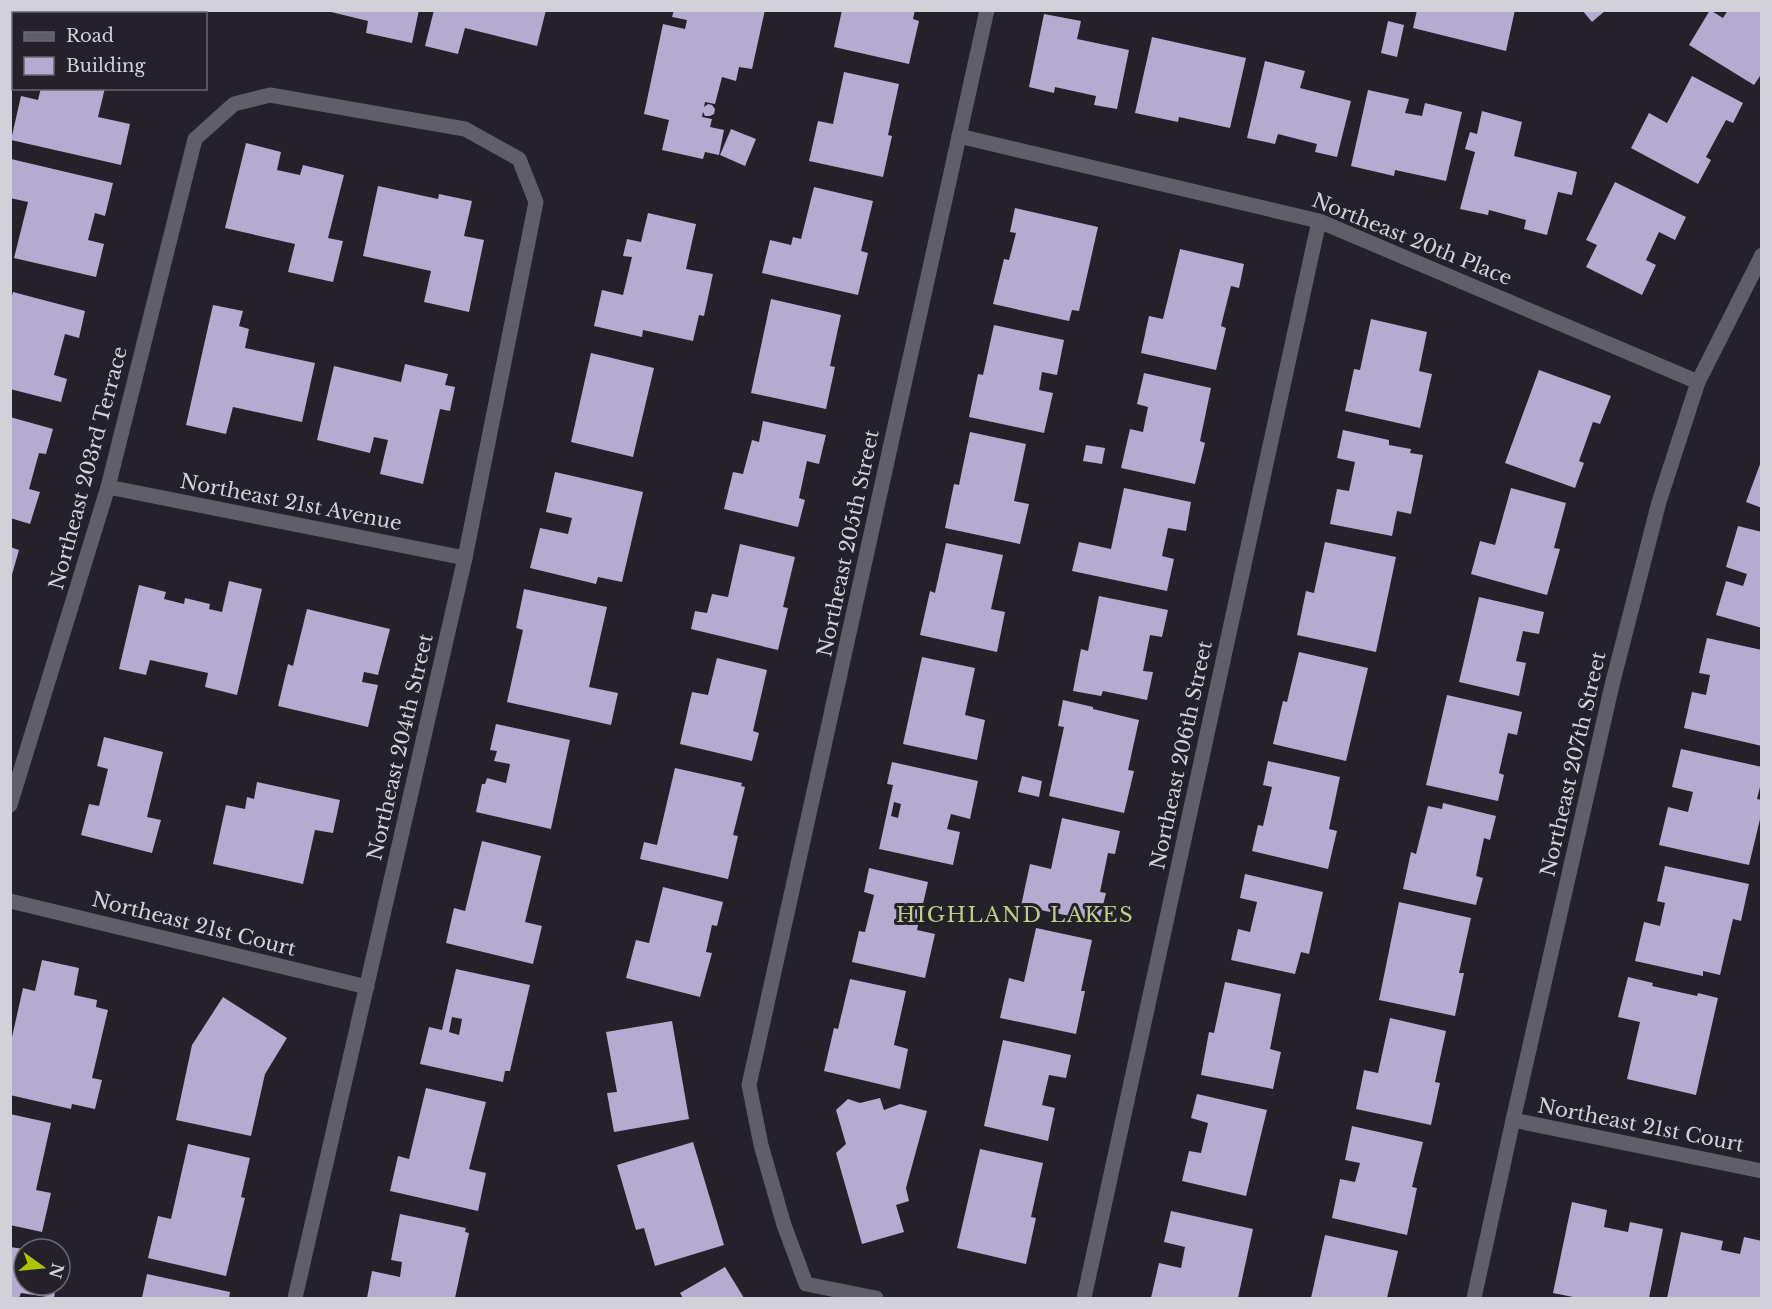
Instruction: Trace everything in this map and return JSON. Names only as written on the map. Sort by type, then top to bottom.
[{"type":"street","name":"Northeast 205th Street","points":[[876,1299],[806,1284],[784,1225],[760,1145],[749,1085],[987,10]]},
{"type":"street","name":"Northeast 203rd Terrace","points":[[10,805],[108,487],[195,139],[234,104],[270,95],[465,129],[519,159],[536,202]]},
{"type":"street","name":"Northeast 20th Place","points":[[959,136],[1319,220],[1698,382]]},
{"type":"street","name":"Northeast 204th Street","points":[[296,1299],[465,558],[536,202]]},
{"type":"street","name":"Northeast 206th Street","points":[[1084,1299],[1319,220]]},
{"type":"street","name":"Northeast 207th Street","points":[[1474,1299],[1612,685],[1659,502],[1698,382],[1761,255]]},
{"type":"street","name":"Northeast 21st Avenue","points":[[108,487],[465,558]]},
{"type":"street","name":"Northeast 21st Court","points":[[10,901],[367,987]]},
{"type":"street","name":"Northeast 21st Court","points":[[1513,1120],[1761,1171]]},
{"type":"building","points":[[146,10],[193,10],[194,12],[147,12]]},
{"type":"building","points":[[323,10],[419,10],[412,43],[366,33],[368,21]]},
{"type":"building","points":[[434,10],[546,10],[537,46],[465,28],[458,54],[425,46]]},
{"type":"building","points":[[674,10],[765,10],[752,69],[739,67],[736,81],[722,77],[715,104],[705,102],[704,107],[708,104],[715,109],[714,114],[705,116],[703,112],[702,117],[712,119],[710,127],[724,130],[719,155],[705,152],[703,159],[662,150],[669,120],[644,114],[663,24],[685,29],[687,20],[672,17]]},
{"type":"building","points":[[842,10],[915,10],[913,19],[919,21],[909,64],[834,47]]},
{"type":"building","points":[[1417,10],[1515,10],[1506,51],[1413,28]]},
{"type":"building","points":[[1582,10],[1606,10],[1592,22]]},
{"type":"building","points":[[1710,10],[1723,18],[1728,10],[1762,10],[1762,73],[1754,85],[1689,45]]},
{"type":"building","points":[[1044,14],[1081,21],[1077,39],[1129,50],[1117,109],[1094,105],[1096,96],[1055,87],[1054,93],[1029,87]]},
{"type":"building","points":[[1388,21],[1404,25],[1397,57],[1381,53]]},
{"type":"building","points":[[1152,37],[1246,58],[1230,128],[1179,117],[1178,122],[1135,113]]},
{"type":"building","points":[[1265,61],[1305,71],[1300,88],[1351,101],[1337,157],[1315,152],[1317,144],[1278,134],[1275,144],[1247,138]]},
{"type":"building","points":[[844,72],[899,84],[888,135],[892,136],[883,177],[809,161],[818,121],[833,124]]},
{"type":"building","points":[[1692,76],[1743,103],[1733,123],[1726,120],[1706,157],[1711,160],[1698,184],[1631,148],[1649,113],[1667,123]]},
{"type":"building","points":[[40,90],[105,90],[98,117],[130,124],[121,165],[11,140],[21,96],[38,100]]},
{"type":"building","points":[[1368,90],[1409,99],[1405,113],[1422,116],[1425,103],[1462,112],[1446,181],[1395,170],[1394,176],[1351,166]]},
{"type":"building","points":[[1482,111],[1522,122],[1514,156],[1577,172],[1572,195],[1558,192],[1547,235],[1524,229],[1526,220],[1489,210],[1488,215],[1460,209],[1475,152],[1465,149],[1470,132],[1477,134]]},
{"type":"building","points":[[731,129],[756,139],[745,166],[720,155]]},
{"type":"building","points":[[246,143],[281,152],[277,170],[300,175],[303,165],[344,175],[328,238],[343,241],[333,282],[288,272],[295,244],[225,228]]},
{"type":"building","points":[[11,159],[113,183],[105,216],[95,213],[88,240],[104,244],[96,277],[14,258],[28,202],[10,198]]},
{"type":"building","points":[[1615,182],[1686,217],[1675,240],[1659,232],[1646,260],[1656,265],[1642,295],[1586,267],[1597,245],[1586,240]]},
{"type":"building","points":[[378,186],[438,199],[439,194],[472,201],[464,236],[484,240],[469,312],[424,302],[431,271],[363,256]]},
{"type":"building","points":[[814,187],[873,201],[861,251],[868,253],[858,295],[762,273],[770,240],[791,245],[793,237],[801,239]]},
{"type":"building","points":[[1015,208],[1098,227],[1079,311],[1072,310],[1069,321],[993,304],[1004,259],[1009,260],[1016,233],[1010,232]]},
{"type":"building","points":[[648,213],[696,224],[686,269],[713,274],[704,316],[699,315],[693,341],[643,330],[642,337],[594,326],[602,290],[623,295],[632,257],[623,256],[627,239],[641,242]]},
{"type":"building","points":[[1180,249],[1244,264],[1239,288],[1231,286],[1221,326],[1226,328],[1216,370],[1141,353],[1149,316],[1163,319]]},
{"type":"building","points":[[13,292],[85,311],[79,338],[65,334],[54,375],[67,379],[61,402],[10,389],[10,303]]},
{"type":"building","points":[[771,299],[841,315],[830,366],[835,367],[826,409],[751,393]]},
{"type":"building","points":[[213,305],[243,311],[239,326],[249,329],[245,348],[315,363],[302,422],[233,407],[226,434],[186,425]]},
{"type":"building","points":[[1371,319],[1427,332],[1419,371],[1432,374],[1420,428],[1345,411],[1354,369],[1360,370]]},
{"type":"building","points":[[994,325],[1064,340],[1057,375],[1042,372],[1039,390],[1053,393],[1044,433],[969,417],[978,374],[983,375]]},
{"type":"building","points":[[591,353],[654,368],[633,457],[571,442]]},
{"type":"building","points":[[405,364],[448,374],[445,385],[455,387],[450,411],[440,409],[423,484],[380,474],[388,440],[374,437],[370,453],[317,440],[334,366],[401,382]]},
{"type":"building","points":[[1539,370],[1611,396],[1600,424],[1593,422],[1579,461],[1584,463],[1575,488],[1505,463]]},
{"type":"building","points":[[1144,373],[1211,388],[1200,441],[1205,443],[1195,484],[1121,468],[1130,429],[1143,432],[1148,407],[1137,404]]},
{"type":"building","points":[[10,417],[53,429],[46,454],[39,453],[29,489],[40,492],[30,524],[10,518]]},
{"type":"building","points":[[763,421],[826,435],[819,464],[807,461],[799,498],[805,500],[798,527],[724,509],[733,472],[743,474],[752,440],[759,442]]},
{"type":"building","points":[[1343,430],[1389,440],[1389,445],[1411,449],[1410,453],[1423,455],[1411,514],[1397,511],[1392,536],[1330,524],[1337,489],[1349,491],[1355,462],[1337,458]]},
{"type":"building","points":[[970,432],[1026,444],[1014,501],[1029,504],[1020,544],[945,528],[954,484],[959,485]]},
{"type":"building","points":[[1086,445],[1105,448],[1102,464],[1083,461]]},
{"type":"building","points":[[1762,459],[1762,508],[1746,502]]},
{"type":"building","points":[[555,472],[643,492],[622,582],[598,577],[596,584],[530,568],[540,528],[568,534],[572,518],[546,512]]},
{"type":"building","points":[[1124,488],[1191,502],[1186,531],[1168,528],[1162,556],[1174,559],[1167,591],[1072,571],[1079,542],[1111,549]]},
{"type":"building","points":[[1511,488],[1566,503],[1554,548],[1560,549],[1547,595],[1471,574],[1480,541],[1495,545]]},
{"type":"building","points":[[1738,526],[1762,532],[1762,628],[1716,615],[1726,581],[1743,586],[1747,574],[1726,567]]},
{"type":"building","points":[[1325,542],[1396,557],[1376,652],[1297,635],[1306,591],[1314,593]]},
{"type":"building","points":[[946,543],[1003,555],[991,609],[1005,612],[997,652],[920,635],[930,591],[935,593]]},
{"type":"building","points":[[740,544],[795,557],[783,607],[788,608],[778,650],[691,629],[695,611],[707,613],[712,594],[728,597]]},
{"type":"building","points":[[10,547],[19,550],[11,578],[10,578]]},
{"type":"building","points":[[229,581],[262,589],[237,695],[205,687],[208,673],[150,660],[146,675],[119,669],[139,585],[166,592],[164,599],[184,604],[185,598],[210,604],[209,609],[222,612]]},
{"type":"building","points":[[524,589],[607,607],[589,687],[618,693],[611,725],[507,702],[523,630],[516,628]]},
{"type":"building","points":[[1099,596],[1168,610],[1162,637],[1150,635],[1143,671],[1153,672],[1147,700],[1103,691],[1101,696],[1073,691],[1081,649],[1088,651]]},
{"type":"building","points":[[1479,597],[1544,612],[1539,634],[1523,631],[1516,661],[1526,663],[1519,696],[1459,682]]},
{"type":"building","points":[[307,609],[390,629],[378,675],[364,672],[362,682],[378,685],[368,727],[278,706],[288,664],[293,666]]},
{"type":"building","points":[[1707,638],[1762,650],[1762,746],[1684,728],[1692,692],[1706,695],[1710,675],[1699,673]]},
{"type":"building","points":[[1299,652],[1368,668],[1346,761],[1273,744],[1283,701],[1287,702]]},
{"type":"building","points":[[922,657],[975,668],[965,715],[985,720],[977,760],[903,744]]},
{"type":"building","points":[[717,658],[767,670],[753,731],[759,733],[752,761],[680,744],[692,692],[708,695]]},
{"type":"building","points":[[1447,695],[1522,712],[1517,735],[1508,733],[1499,773],[1504,775],[1498,801],[1426,785]]},
{"type":"building","points":[[1063,700],[1139,720],[1128,770],[1134,771],[1124,813],[1049,796],[1064,727],[1058,726]]},
{"type":"building","points":[[496,724],[570,740],[551,829],[476,812],[482,784],[485,784],[487,778],[506,783],[510,764],[494,761],[497,751],[490,750]]},
{"type":"building","points":[[104,737],[163,752],[147,817],[161,820],[152,853],[81,835],[89,804],[99,806],[108,769],[97,766]]},
{"type":"building","points":[[1681,749],[1762,767],[1762,779],[1757,799],[1762,800],[1762,811],[1749,865],[1659,845],[1668,807],[1688,812],[1693,792],[1672,787]]},
{"type":"building","points":[[1268,761],[1340,777],[1329,829],[1337,831],[1328,869],[1252,851],[1258,825],[1263,826],[1272,787],[1263,785]]},
{"type":"building","points":[[892,762],[978,781],[970,819],[951,814],[947,829],[960,832],[953,865],[879,849],[893,785],[887,784]],"holes":[[[894,802],[901,804],[898,818],[891,816]]]},
{"type":"building","points":[[675,768],[742,783],[741,786],[745,787],[733,835],[738,836],[728,879],[640,859],[644,842],[657,845]]},
{"type":"building","points":[[1022,776],[1042,781],[1039,797],[1018,792]]},
{"type":"building","points":[[257,782],[340,800],[333,833],[315,830],[303,884],[213,864],[226,805],[245,809],[247,797],[254,799]]},
{"type":"building","points":[[1443,803],[1496,816],[1490,840],[1484,838],[1476,876],[1483,878],[1476,905],[1403,889],[1411,852],[1416,854],[1428,806],[1442,809]]},
{"type":"building","points":[[1062,818],[1120,831],[1115,854],[1108,853],[1100,892],[1106,893],[1099,922],[1021,906],[1030,864],[1051,869]]},
{"type":"building","points":[[482,841],[541,856],[525,922],[542,926],[533,964],[446,943],[454,908],[465,911]]},
{"type":"building","points":[[1665,866],[1749,884],[1741,921],[1733,919],[1720,975],[1703,971],[1703,976],[1635,961],[1644,922],[1660,926],[1665,903],[1657,901]]},
{"type":"building","points":[[869,868],[928,882],[917,930],[935,934],[925,978],[852,962],[859,931],[865,932],[874,895],[864,892]]},
{"type":"building","points":[[1245,874],[1323,892],[1309,954],[1301,952],[1295,974],[1231,960],[1238,929],[1250,932],[1257,902],[1240,898]]},
{"type":"building","points":[[663,887],[723,902],[717,926],[712,925],[706,952],[712,953],[700,997],[626,978],[636,940],[649,943]]},
{"type":"building","points":[[1399,902],[1471,918],[1459,973],[1464,973],[1455,1016],[1379,1000]]},
{"type":"building","points":[[1036,928],[1092,940],[1081,991],[1085,991],[1076,1034],[1000,1018],[1009,978],[1024,982]]},
{"type":"building","points":[[42,960],[79,968],[74,995],[97,1000],[96,1007],[108,1010],[92,1078],[102,1080],[95,1109],[72,1104],[71,1109],[10,1095],[10,1046],[23,988],[35,991]]},
{"type":"building","points":[[456,969],[530,985],[510,1071],[505,1071],[503,1082],[420,1064],[429,1027],[442,1030]],"holes":[[[452,1017],[462,1019],[459,1035],[449,1032]]]},
{"type":"building","points":[[1628,977],[1653,983],[1652,986],[1718,998],[1696,1095],[1627,1079],[1640,1022],[1618,1017]]},
{"type":"building","points":[[850,979],[906,991],[894,1045],[908,1049],[900,1089],[824,1071],[834,1028],[838,1029]]},
{"type":"building","points":[[1225,982],[1281,994],[1270,1049],[1281,1052],[1273,1089],[1201,1075],[1209,1032],[1214,1033]]},
{"type":"building","points":[[223,997],[287,1038],[265,1074],[251,1136],[176,1120],[192,1045]]},
{"type":"building","points":[[1390,1018],[1446,1031],[1435,1082],[1440,1083],[1431,1125],[1356,1109],[1364,1070],[1378,1073]]},
{"type":"building","points":[[672,1021],[689,1119],[614,1132],[607,1093],[617,1092],[606,1032]]},
{"type":"building","points":[[1003,1040],[1071,1055],[1066,1078],[1049,1075],[1042,1105],[1055,1108],[1048,1141],[984,1126]]},
{"type":"building","points":[[426,1088],[486,1102],[469,1169],[486,1173],[478,1211],[390,1191],[398,1156],[409,1159]]},
{"type":"building","points":[[1197,1094],[1267,1110],[1246,1196],[1182,1181],[1189,1151],[1201,1153],[1208,1123],[1191,1118]]},
{"type":"building","points":[[880,1098],[884,1110],[900,1104],[927,1111],[906,1188],[909,1201],[896,1205],[904,1232],[862,1244],[836,1153],[846,1144],[836,1110],[848,1099],[860,1103]]},
{"type":"building","points":[[10,1114],[51,1123],[36,1190],[51,1193],[42,1232],[10,1225]]},
{"type":"building","points":[[1352,1126],[1423,1142],[1412,1187],[1417,1188],[1407,1235],[1332,1218],[1340,1179],[1355,1182],[1360,1163],[1345,1160]]},
{"type":"building","points":[[693,1142],[724,1245],[655,1266],[644,1228],[636,1230],[617,1165]]},
{"type":"building","points":[[188,1144],[250,1158],[241,1197],[245,1198],[226,1276],[148,1258],[158,1216],[171,1219]]},
{"type":"building","points":[[980,1149],[1043,1163],[1031,1217],[1036,1218],[1026,1264],[957,1248]]},
{"type":"building","points":[[1572,1202],[1607,1210],[1604,1227],[1628,1232],[1630,1222],[1663,1229],[1649,1298],[1578,1298],[1553,1293]]},
{"type":"building","points":[[1171,1211],[1253,1229],[1238,1298],[1151,1298],[1159,1263],[1181,1268],[1185,1247],[1164,1242]]},
{"type":"building","points":[[400,1214],[466,1228],[465,1232],[469,1233],[455,1298],[367,1298],[372,1271],[400,1277],[402,1262],[391,1260]]},
{"type":"building","points":[[1681,1232],[1723,1241],[1721,1250],[1740,1254],[1744,1237],[1762,1241],[1762,1298],[1667,1298]]},
{"type":"building","points":[[1325,1235],[1398,1251],[1387,1298],[1311,1298]]},
{"type":"building","points":[[10,1247],[12,1247],[12,1297],[19,1297],[10,1298]]},
{"type":"building","points":[[725,1267],[744,1298],[683,1298],[680,1293]]},
{"type":"building","points":[[147,1274],[230,1292],[229,1298],[142,1298]]},
{"type":"district","name":"HIGHLAND LAKES","points":[[1015,915]]}]
